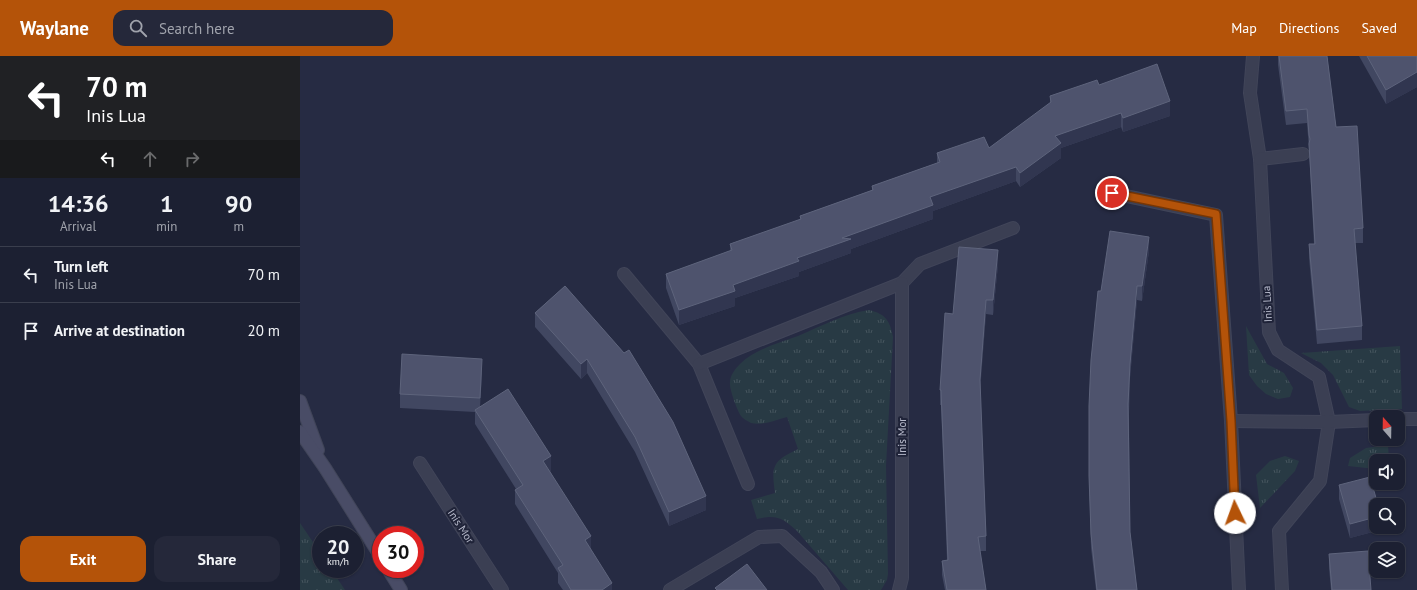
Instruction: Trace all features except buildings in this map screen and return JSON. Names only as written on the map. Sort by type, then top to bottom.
[{"type":"main road","points":[[300,401],[325,468]]},
{"type":"main road","points":[[300,432],[325,468],[372,543]]},
{"type":"main road","points":[[394,578],[401,590]]},
{"type":"street","name":"Inis Lua","points":[[1253,56],[1250,93],[1260,159],[1268,332],[1278,350],[1319,376],[1329,422],[1320,481],[1279,531],[1282,590]]},
{"type":"street","points":[[1260,159],[1303,154]]},
{"type":"street","points":[[1112,193],[1216,214],[1231,421],[1239,590]]},
{"type":"street","points":[[699,364],[902,283],[920,264],[1013,228]]},
{"type":"street","points":[[624,274],[699,364],[748,484]]},
{"type":"street","name":"Inis Mor","points":[[899,590],[902,578],[902,283]]},
{"type":"street","points":[[1405,419],[1417,419]]},
{"type":"street","points":[[1231,421],[1329,422],[1369,420]]},
{"type":"street","name":"Inis Mor","points":[[420,463],[502,590]]},
{"type":"street","points":[[670,590],[759,538],[782,536],[821,572],[833,590]]},
{"type":"green space","points":[[869,310],[880,314],[889,322],[893,337],[886,466],[888,574],[887,580],[881,590],[848,590],[797,531],[788,523],[775,517],[757,519],[751,500],[775,493],[773,476],[776,465],[783,457],[798,449],[787,417],[756,424],[751,423],[742,417],[737,409],[731,389],[730,379],[738,366],[760,350],[842,317]]},
{"type":"green space","points":[[1246,326],[1267,364],[1284,373],[1293,388],[1290,397],[1278,399],[1266,394],[1257,386],[1249,375]]},
{"type":"green space","points":[[1400,346],[1402,409],[1360,411],[1349,407],[1333,375],[1321,363],[1301,353]]},
{"type":"green space","points":[[1388,446],[1389,454],[1369,454],[1369,468],[1348,466],[1350,458],[1366,448]]},
{"type":"green space","points":[[1285,456],[1299,461],[1295,471],[1260,508],[1256,475],[1270,461]]},
{"type":"green space","points":[[300,523],[312,541],[312,578],[337,578],[345,590],[300,590]]},
{"type":"route","points":[[1112,193],[1216,214],[1231,421],[1235,513]]}]
